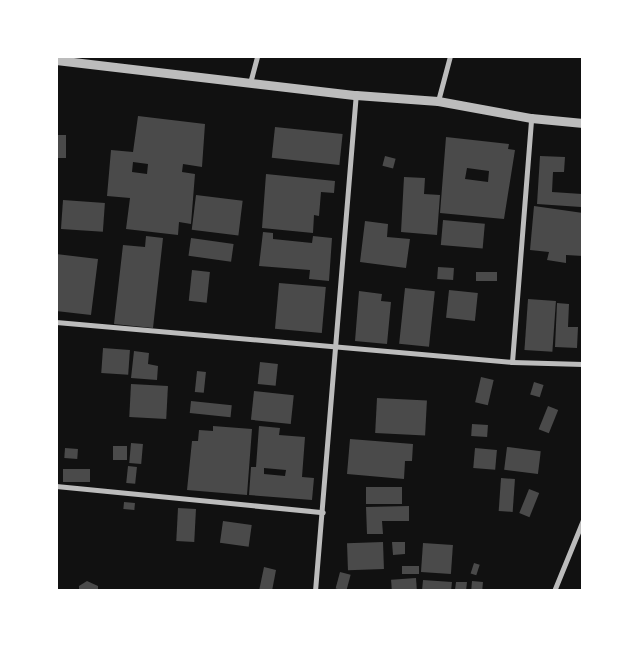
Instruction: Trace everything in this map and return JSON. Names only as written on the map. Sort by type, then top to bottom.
[{"type":"street","points":[[250,83],[257,56]]},
{"type":"street","points":[[438,101],[450,56]]},
{"type":"street","points":[[56,60],[356,95],[438,101],[532,118],[583,123]]},
{"type":"street","points":[[315,591],[356,95]]},
{"type":"street","points":[[512,362],[532,118]]},
{"type":"street","points":[[56,322],[512,362],[583,364]]},
{"type":"street","points":[[56,486],[323,512]]},
{"type":"street","points":[[554,591],[583,520]]},
{"type":"building","points":[[138,116],[205,124],[202,167],[183,164],[182,172],[195,174],[191,224],[179,222],[178,235],[126,229],[130,198],[107,196],[111,150],[133,152]],"holes":[[[133,162],[148,164],[147,174],[132,172]]]},
{"type":"building","points":[[275,127],[343,134],[339,165],[272,158]]},
{"type":"building","points":[[56,135],[66,135],[66,158],[56,158]]},
{"type":"building","points":[[446,137],[509,144],[508,149],[515,150],[504,219],[440,213]],"holes":[[[467,168],[489,171],[488,182],[465,179]]]},
{"type":"building","points":[[385,156],[396,159],[393,169],[382,166]]},
{"type":"building","points":[[540,156],[565,157],[564,172],[553,172],[552,192],[582,194],[581,207],[537,204]]},
{"type":"building","points":[[266,174],[335,181],[334,193],[321,192],[319,216],[314,215],[313,233],[262,228]]},
{"type":"building","points":[[404,177],[425,178],[424,194],[440,195],[437,235],[401,232]]},
{"type":"building","points":[[196,195],[243,201],[238,235],[192,230]]},
{"type":"building","points":[[63,200],[105,203],[103,232],[61,229]]},
{"type":"building","points":[[534,206],[583,213],[583,256],[566,255],[566,263],[547,260],[549,252],[530,250]]},
{"type":"building","points":[[443,220],[485,224],[483,249],[441,245]]},
{"type":"building","points":[[365,221],[388,224],[387,237],[410,239],[406,268],[360,262]]},
{"type":"building","points":[[263,232],[273,233],[273,239],[312,243],[313,236],[332,238],[329,281],[309,279],[310,270],[259,266]]},
{"type":"building","points":[[146,236],[163,238],[153,328],[114,324],[123,245],[145,247]]},
{"type":"building","points":[[191,238],[234,244],[231,262],[188,256]]},
{"type":"building","points":[[56,254],[98,259],[91,315],[56,311]]},
{"type":"building","points":[[438,267],[454,268],[453,280],[437,279]]},
{"type":"building","points":[[192,270],[210,272],[207,303],[189,301]]},
{"type":"building","points":[[476,272],[497,272],[497,281],[476,281]]},
{"type":"building","points":[[279,283],[326,287],[322,333],[275,329]]},
{"type":"building","points":[[405,288],[435,291],[429,347],[399,344]]},
{"type":"building","points":[[449,290],[478,293],[475,321],[446,318]]},
{"type":"building","points":[[359,291],[382,294],[381,301],[391,302],[387,344],[355,341]]},
{"type":"building","points":[[528,299],[556,301],[552,352],[524,350]]},
{"type":"building","points":[[557,303],[569,304],[568,327],[578,327],[577,348],[555,347]]},
{"type":"building","points":[[103,348],[130,350],[128,375],[101,373]]},
{"type":"building","points":[[134,351],[149,353],[148,364],[158,366],[157,380],[131,378]]},
{"type":"building","points":[[260,362],[278,364],[276,386],[258,384]]},
{"type":"building","points":[[197,371],[206,372],[204,393],[195,392]]},
{"type":"building","points":[[481,377],[494,380],[488,405],[475,402]]},
{"type":"building","points":[[534,382],[544,385],[540,397],[530,394]]},
{"type":"building","points":[[131,384],[168,386],[166,419],[129,417]]},
{"type":"building","points":[[254,391],[294,395],[291,424],[251,420]]},
{"type":"building","points":[[377,398],[427,401],[425,436],[375,433]]},
{"type":"building","points":[[191,401],[232,405],[231,417],[190,413]]},
{"type":"building","points":[[548,406],[558,410],[549,433],[539,429]]},
{"type":"building","points":[[472,424],[488,425],[487,437],[471,436]]},
{"type":"building","points":[[213,426],[252,429],[247,495],[187,490],[192,441],[198,441],[199,430],[213,431]]},
{"type":"building","points":[[259,426],[280,428],[279,435],[305,437],[302,477],[314,478],[312,500],[249,495],[251,467],[256,467]],"holes":[[[264,468],[286,470],[285,476],[264,474]]]},
{"type":"building","points":[[350,439],[413,444],[412,461],[405,461],[404,479],[347,474]]},
{"type":"building","points":[[131,443],[143,444],[141,464],[129,463]]},
{"type":"building","points":[[113,446],[127,446],[127,460],[113,460]]},
{"type":"building","points":[[507,447],[541,451],[538,474],[504,470]]},
{"type":"building","points":[[65,448],[78,449],[77,459],[64,458]]},
{"type":"building","points":[[475,448],[497,450],[495,470],[473,468]]},
{"type":"building","points":[[128,466],[137,467],[135,484],[126,483]]},
{"type":"building","points":[[63,469],[90,469],[90,482],[63,482]]},
{"type":"building","points":[[501,478],[515,479],[513,512],[499,511]]},
{"type":"building","points":[[366,487],[402,487],[402,504],[366,504]]},
{"type":"building","points":[[529,489],[539,493],[529,517],[519,513]]},
{"type":"building","points":[[124,502],[135,503],[134,510],[123,509]]},
{"type":"building","points":[[409,506],[409,521],[382,521],[383,534],[367,534],[366,507]]},
{"type":"building","points":[[178,508],[196,509],[194,542],[176,541]]},
{"type":"building","points":[[223,521],[252,525],[249,547],[220,543]]},
{"type":"building","points":[[383,542],[384,569],[348,570],[347,543]]},
{"type":"building","points":[[392,542],[405,542],[405,554],[393,555]]},
{"type":"building","points":[[423,543],[453,545],[451,574],[421,572]]},
{"type":"building","points":[[474,563],[480,565],[476,575],[471,573]]},
{"type":"building","points":[[402,566],[419,566],[419,574],[402,574]]},
{"type":"building","points":[[264,567],[276,570],[272,591],[259,591]]},
{"type":"building","points":[[340,572],[351,575],[346,591],[336,588]]},
{"type":"building","points":[[416,578],[417,591],[392,591],[391,580]]},
{"type":"building","points":[[423,580],[452,582],[451,591],[422,591]]},
{"type":"building","points":[[87,581],[98,586],[98,591],[79,591],[79,586]]},
{"type":"building","points":[[472,581],[483,582],[482,591],[471,591]]},
{"type":"building","points":[[456,582],[467,582],[466,591],[455,590]]}]
